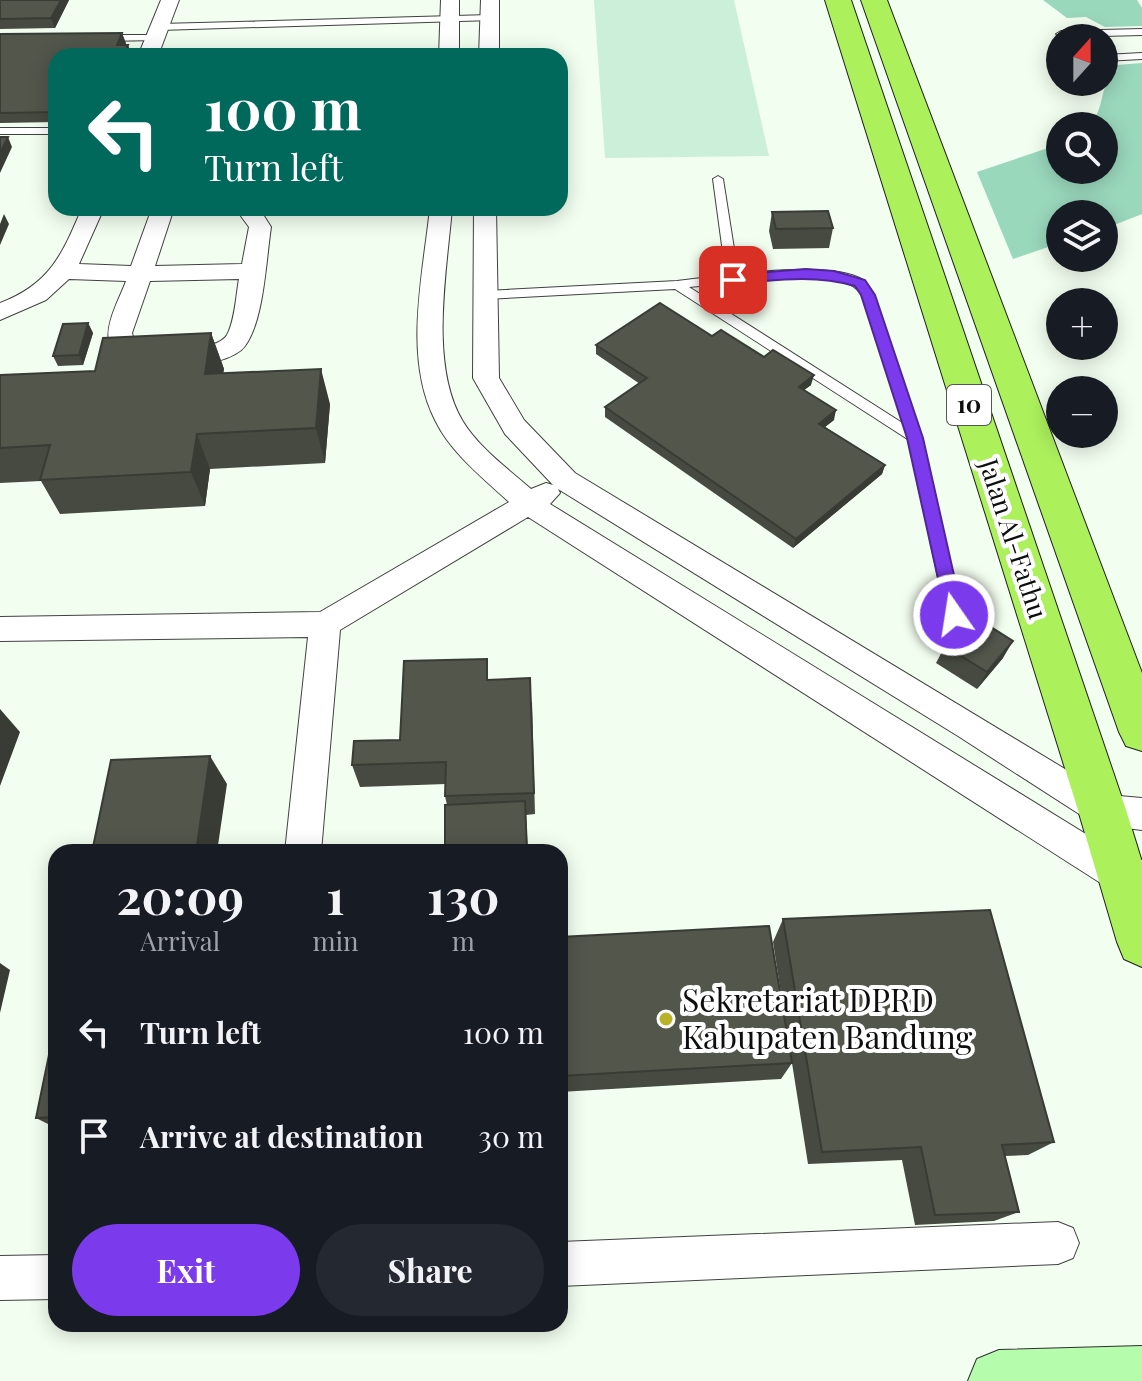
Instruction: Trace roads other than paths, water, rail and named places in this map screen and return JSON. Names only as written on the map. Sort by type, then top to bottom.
[{"type":"highway","points":[[838,0],[845,0]]},
{"type":"highway","name":"Jalan Al-Fathu","points":[[838,0],[974,420],[1122,812],[1142,942]]},
{"type":"highway","name":"Jalan Al-Fathu","points":[[874,0],[1142,732]]},
{"type":"highway","points":[[898,185],[943,184]]},
{"type":"highway","points":[[974,420],[1027,418]]},
{"type":"main road","points":[[999,1381],[1142,1377]]},
{"type":"street","points":[[151,48],[170,0]]},
{"type":"street","points":[[489,48],[490,9]]},
{"type":"street","points":[[449,48],[450,10]]},
{"type":"street","points":[[0,312],[28,303],[66,271],[90,216]]},
{"type":"street","points":[[160,216],[120,333],[126,351],[143,356],[200,356],[226,351],[234,345],[241,333],[260,227],[254,216]]},
{"type":"street","points":[[440,216],[431,362],[435,390],[447,419],[463,441],[529,504],[1132,877]]},
{"type":"street","points":[[485,216],[486,378],[514,427],[565,480],[970,726],[1122,812]]},
{"type":"street","points":[[66,271],[140,274],[253,271]]},
{"type":"street","points":[[0,629],[325,624],[565,480]]},
{"type":"street","points":[[304,844],[325,624]]},
{"type":"street","points":[[568,1264],[1058,1243]]},
{"type":"street","points":[[0,1278],[48,1277]]},
{"type":"lane","points":[[94,38],[490,9]]},
{"type":"lane","points":[[1118,33],[1142,32]]},
{"type":"lane","points":[[1118,57],[1142,56]]},
{"type":"lane","points":[[0,131],[48,131]]},
{"type":"lane","points":[[718,179],[733,280]]},
{"type":"lane","points":[[486,295],[677,285],[806,274],[834,275],[860,283],[868,295],[915,438],[954,615]]},
{"type":"lane","points":[[677,285],[915,438]]},
{"type":"place","name":"Sekretariat DPRD Kabupaten Bandung","points":[[666,1019]]}]
